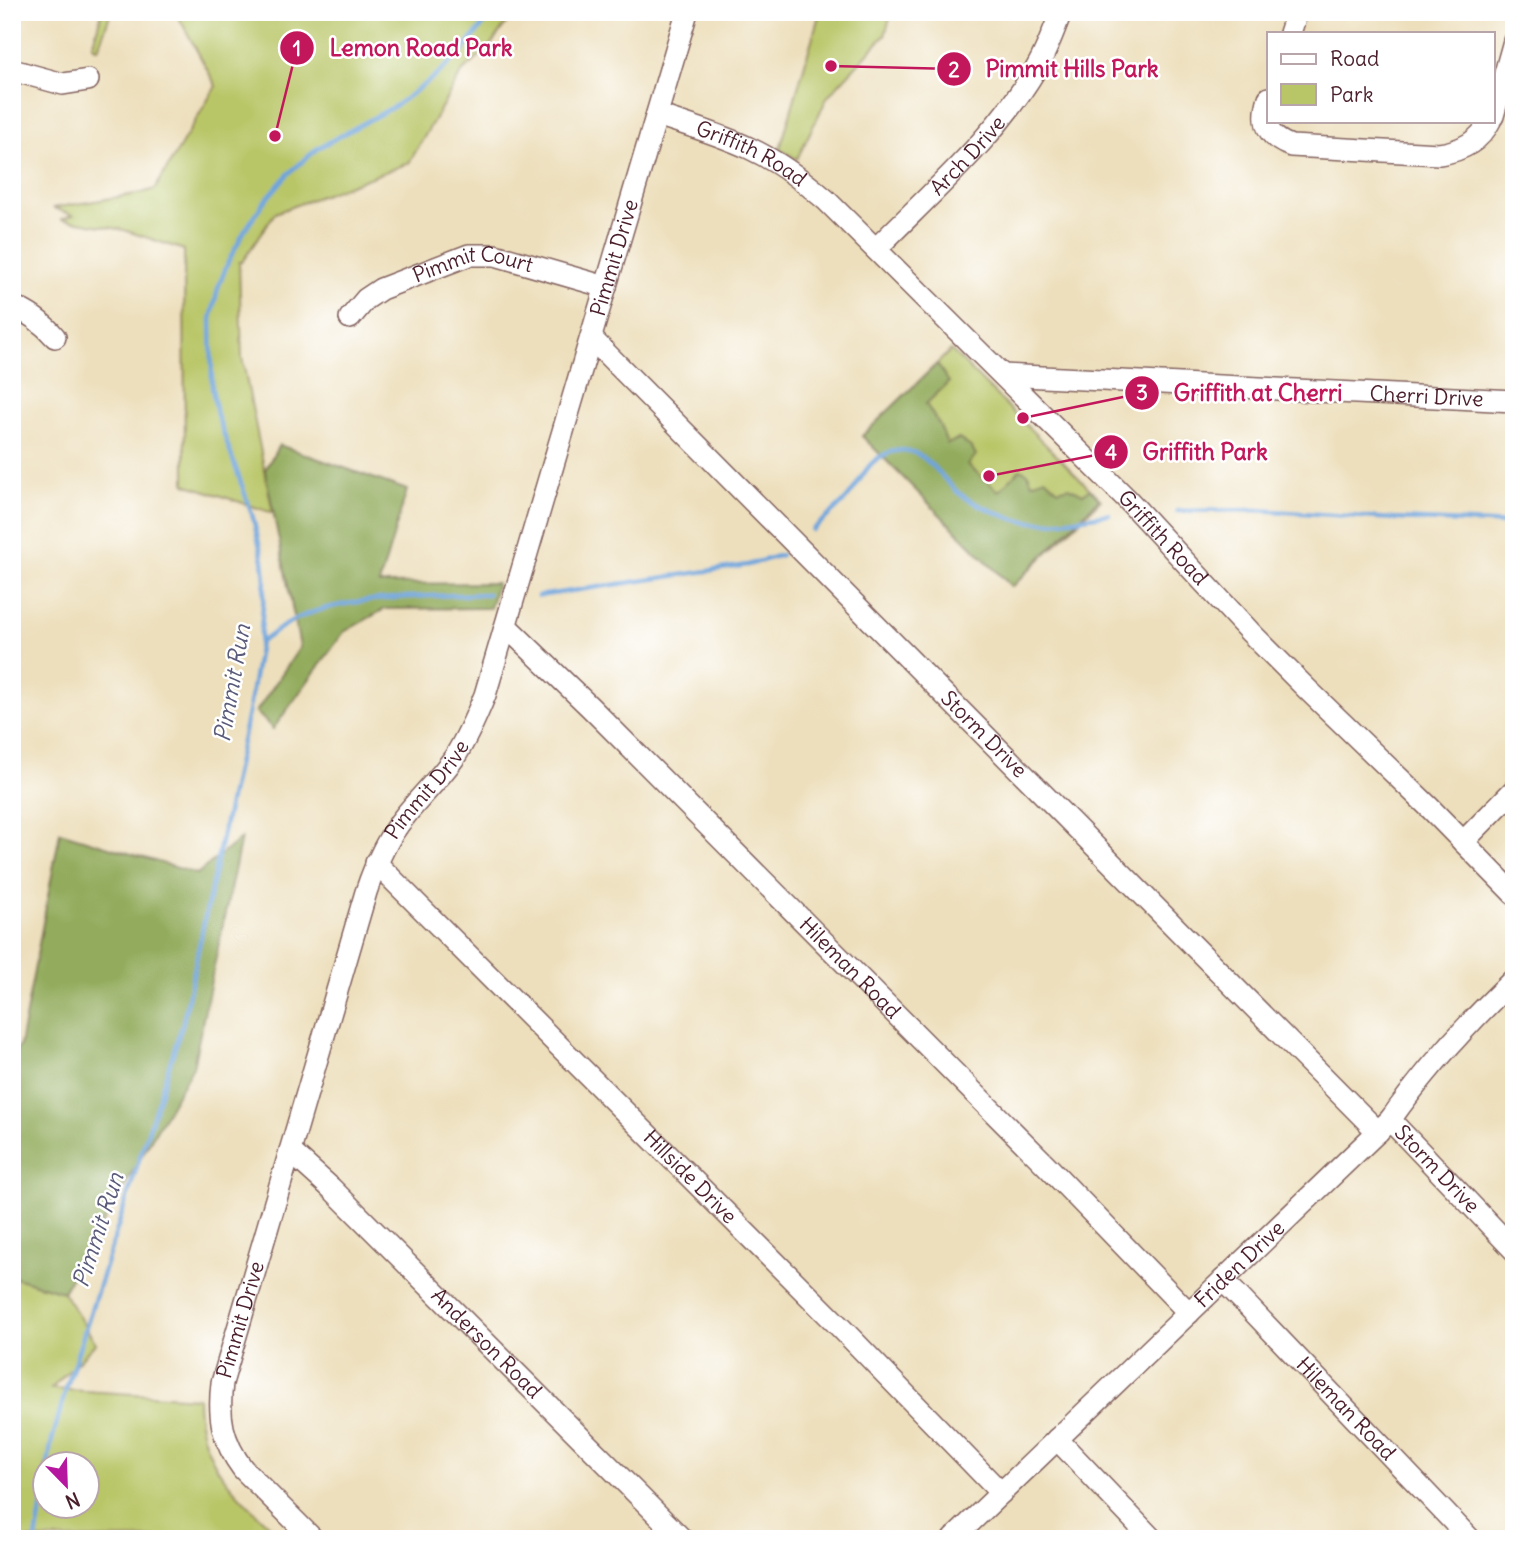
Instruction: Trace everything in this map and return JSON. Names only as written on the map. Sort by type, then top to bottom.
[{"type":"street","name":"Pimmit Drive","points":[[313,1539],[243,1469],[235,1457],[220,1418],[222,1383],[376,863],[404,817],[454,758],[485,695],[687,12]]},
{"type":"street","name":"Arch Drive","points":[[876,249],[988,136],[1008,111],[1039,64],[1061,12]]},
{"type":"street","points":[[1290,32],[1297,12]]},
{"type":"street","points":[[1498,117],[1514,41]]},
{"type":"street","points":[[12,69],[63,84],[88,80]]},
{"type":"street","points":[[1267,104],[1266,124],[1270,132],[1279,141],[1291,146],[1438,154],[1451,152],[1478,138],[1493,122]]},
{"type":"street","name":"Griffith Road","points":[[657,115],[716,134],[751,149],[777,164],[826,200],[1126,498],[1251,632],[1514,894]]},
{"type":"street","name":"Pimmit Court","points":[[350,318],[366,299],[380,289],[469,255],[495,255],[606,287]]},
{"type":"street","points":[[12,306],[29,313],[55,337]]},
{"type":"street","name":"Storm Drive","points":[[591,338],[1384,1126],[1514,1250]]},
{"type":"street","name":"Cherri Drive","points":[[1003,375],[1514,401]]},
{"type":"street","name":"Hileman Road","points":[[506,626],[1028,1146],[1189,1313]]},
{"type":"street","points":[[1463,842],[1514,790]]},
{"type":"street","name":"Hillside Drive","points":[[376,863],[842,1329],[1001,1493]]},
{"type":"street","name":"Friden Drive","points":[[953,1539],[1384,1126],[1455,1038],[1514,979]]},
{"type":"street","name":"Anderson Road","points":[[290,1151],[331,1188],[682,1539]]},
{"type":"street","name":"Hileman Road","points":[[1223,1280],[1470,1539]]},
{"type":"street","points":[[1057,1439],[1152,1539]]},
{"type":"green space","points":[[102,12],[111,12],[98,49],[92,46]]},
{"type":"green space","points":[[176,12],[514,12],[490,46],[462,72],[409,163],[275,213],[242,262],[239,262],[242,357],[273,513],[185,484],[184,250],[124,230],[61,219],[73,215],[53,208],[155,189],[216,86]]},
{"type":"green space","points":[[820,12],[892,12],[885,35],[828,96],[797,159],[780,149]]},
{"type":"green space","points":[[951,350],[1101,500],[1012,587],[862,436]]},
{"type":"green space","points":[[937,364],[949,382],[926,404],[940,426],[947,444],[959,439],[972,448],[976,455],[968,465],[999,491],[1020,469],[1028,473],[1032,483],[1045,478],[1058,490],[1069,487],[1083,494],[1090,489],[1099,499],[1012,587],[862,436]]},
{"type":"green space","points":[[279,445],[407,490],[379,584],[497,583],[490,608],[385,609],[344,632],[273,729],[256,712],[300,647],[265,470]]},
{"type":"green space","points":[[60,832],[197,874],[241,838],[193,1067],[63,1292],[12,1277],[12,1057],[20,1045]]},
{"type":"green space","points":[[12,1277],[63,1292],[96,1343],[51,1389],[198,1398],[205,1442],[213,1460],[236,1492],[282,1538],[12,1539]]},
{"type":"waterway","name":"Pimmit Run","points":[[50,1450],[66,1389],[183,1022],[248,713],[260,642],[265,580],[263,560],[252,514],[217,415],[212,388],[211,319],[218,288],[244,232],[263,203],[288,174],[318,148],[395,106],[432,79],[461,53],[491,12]]},
{"type":"waterway","points":[[812,530],[838,508],[876,459],[903,450],[922,456],[965,497],[1018,520],[1052,522],[1109,514]]},
{"type":"waterway","points":[[1177,511],[1257,510],[1514,524]]},
{"type":"waterway","points":[[538,596],[748,565],[781,555]]},
{"type":"waterway","points":[[260,642],[292,621],[336,606],[387,598],[488,594]]},
{"type":"waterway","name":"Pimmit Run","points":[[36,1539],[39,1520]]},
{"type":"place","name":"Pimmit Hills Park","points":[[831,66]]},
{"type":"place","name":"Lemon Road Park","points":[[275,136]]},
{"type":"place","name":"Griffith at Cherri","points":[[1023,418]]},
{"type":"place","name":"Griffith Park","points":[[989,476]]}]
